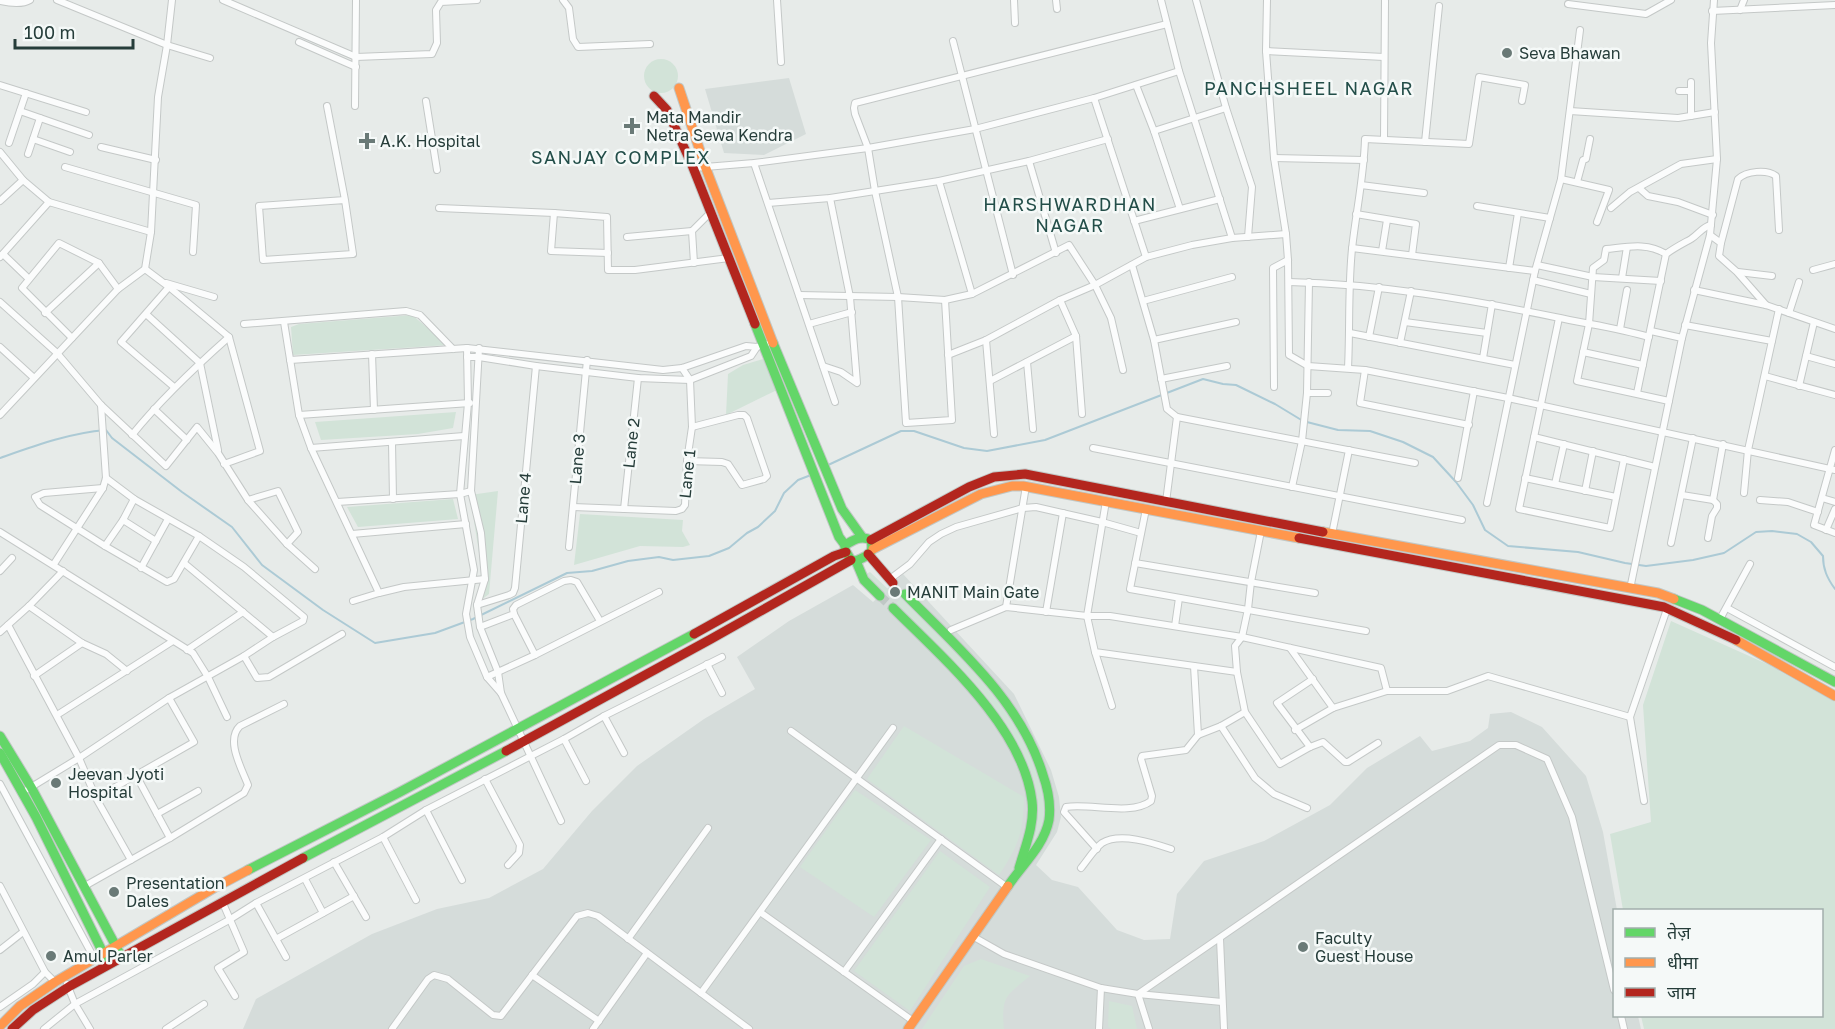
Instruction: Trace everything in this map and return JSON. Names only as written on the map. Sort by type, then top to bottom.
[{"type":"main road","points":[[679,88],[764,344]]},
{"type":"main road","points":[[654,96],[667,110],[693,168],[764,344],[823,481],[840,537],[864,580],[880,596]]},
{"type":"main road","points":[[868,545],[969,487],[994,477],[1025,474],[1332,534],[1658,593],[1687,603],[1720,619],[1835,682]]},
{"type":"main road","points":[[823,481],[891,581]]},
{"type":"main road","points":[[12,1029],[33,1010],[122,956],[524,741],[850,554],[981,494],[1012,486],[1026,486],[1106,501],[1667,609],[1742,644],[1835,696]]},
{"type":"main road","points":[[850,554],[856,538],[868,545]]},
{"type":"main road","points":[[0,1026],[20,1006],[60,980],[214,888],[518,729],[834,556],[850,554]]},
{"type":"main road","points":[[905,594],[985,676],[1026,732],[1040,764],[1049,794],[1049,819],[1043,839],[910,1025]]},
{"type":"main road","points":[[893,608],[977,693],[1013,745],[1025,771],[1032,800],[1031,823],[1017,873]]},
{"type":"main road","points":[[1794,673],[1798,662]]},
{"type":"main road","points":[[0,736],[27,790],[122,956]]},
{"type":"main road","points":[[0,753],[27,790],[36,817],[98,956],[109,964]]},
{"type":"street","points":[[0,1],[8,3],[30,0]]},
{"type":"street","points":[[57,0],[167,45],[210,58]]},
{"type":"street","points":[[0,415],[118,289],[145,269],[151,232],[158,97],[172,0]]},
{"type":"street","points":[[223,0],[356,57],[432,54],[437,43],[436,10],[441,3],[477,0]]},
{"type":"street","points":[[355,106],[356,0]]},
{"type":"street","points":[[562,0],[569,8],[573,39],[578,47],[650,44]]},
{"type":"street","points":[[777,0],[780,62]]},
{"type":"street","points":[[1014,0],[1015,23]]},
{"type":"street","points":[[1056,0],[1057,9]]},
{"type":"street","points":[[1161,0],[1179,71],[1232,238]]},
{"type":"street","points":[[1196,0],[1226,108],[1252,187],[1248,237]]},
{"type":"street","points":[[1267,0],[1266,51],[1274,158],[1288,260],[1289,355],[1308,366],[1365,370],[1474,391],[1832,469]]},
{"type":"street","points":[[1568,4],[1646,14],[1671,0]]},
{"type":"street","points":[[1630,589],[1682,338],[1710,235],[1713,215],[1717,159],[1711,43],[1713,0]]},
{"type":"street","points":[[1740,10],[1744,0]]},
{"type":"street","points":[[1384,139],[1385,1]]},
{"type":"street","points":[[1712,11],[1835,5]]},
{"type":"street","points":[[1425,142],[1439,6]]},
{"type":"street","points":[[945,300],[952,420],[906,423],[898,297],[868,148],[855,114],[855,103],[1167,24]]},
{"type":"street","points":[[1487,503],[1533,280],[1561,179],[1580,30]]},
{"type":"street","points":[[953,41],[1013,275]]},
{"type":"street","points":[[299,42],[356,67]]},
{"type":"street","points":[[1266,51],[1384,57]]},
{"type":"street","points":[[693,168],[754,163],[868,148],[975,129],[1094,98],[1179,71]]},
{"type":"street","points":[[1348,368],[1349,284],[1365,139],[1469,144],[1479,77],[1525,85],[1522,101]]},
{"type":"street","points":[[1690,116],[1691,82]]},
{"type":"street","points":[[0,85],[86,112]]},
{"type":"street","points":[[1136,85],[1180,209]]},
{"type":"street","points":[[1679,91],[1691,91]]},
{"type":"street","points":[[9,143],[26,93]]},
{"type":"street","points":[[1094,98],[1146,257]]},
{"type":"street","points":[[426,101],[437,170]]},
{"type":"street","points":[[327,106],[345,200],[353,254],[263,260],[259,206],[345,200]]},
{"type":"street","points":[[1154,131],[1226,108]]},
{"type":"street","points":[[20,111],[89,135]]},
{"type":"street","points":[[1570,111],[1678,118],[1715,112]]},
{"type":"street","points":[[28,154],[40,118]]},
{"type":"street","points":[[768,204],[830,198],[939,181],[1108,139]]},
{"type":"street","points":[[1577,182],[1583,160],[1586,159],[1590,139]]},
{"type":"street","points":[[33,140],[70,152]]},
{"type":"street","points":[[101,147],[156,160]]},
{"type":"street","points":[[0,152],[23,180],[49,202],[151,232]]},
{"type":"street","points":[[1274,158],[1364,160]]},
{"type":"street","points":[[1611,208],[1630,192],[1680,164],[1717,159]]},
{"type":"street","points":[[1029,160],[1056,253]]},
{"type":"street","points":[[754,163],[836,402]]},
{"type":"street","points":[[65,167],[196,205],[194,252]]},
{"type":"street","points":[[1766,305],[1737,272],[1719,256],[1738,179],[1745,174],[1767,172],[1776,176],[1779,230]]},
{"type":"street","points":[[1561,179],[1609,189],[1597,222]]},
{"type":"street","points":[[0,201],[23,180]]},
{"type":"street","points":[[939,181],[972,294]]},
{"type":"street","points":[[1361,185],[1424,193]]},
{"type":"street","points":[[1640,188],[1648,196],[1678,202],[1713,215]]},
{"type":"street","points":[[823,366],[841,372],[857,383],[850,297],[830,198]]},
{"type":"street","points":[[1134,221],[1220,199]]},
{"type":"street","points":[[29,279],[1,256],[49,202]]},
{"type":"street","points":[[1478,206],[1550,218]]},
{"type":"street","points":[[439,208],[607,217],[608,270],[635,270],[729,258]]},
{"type":"street","points":[[627,237],[692,231],[711,212]]},
{"type":"street","points":[[554,213],[551,251],[608,253]]},
{"type":"street","points":[[1509,268],[1518,213]]},
{"type":"street","points":[[1356,214],[1416,224],[1412,255]]},
{"type":"street","points":[[1382,251],[1387,220]]},
{"type":"street","points":[[1636,393],[1666,254],[1693,237],[1703,227],[1711,225]]},
{"type":"street","points":[[692,231],[694,262]]},
{"type":"street","points":[[948,356],[986,340],[1146,257],[1232,238],[1286,234]]},
{"type":"street","points":[[1710,235],[1721,243]]},
{"type":"street","points":[[72,338],[22,288],[59,243],[99,263],[118,289]]},
{"type":"street","points":[[799,295],[945,300],[972,294],[1069,245],[1095,285],[1111,318],[1123,370]]},
{"type":"street","points":[[1666,254],[1656,248],[1642,245],[1606,249],[1604,260],[1593,268],[1589,324],[1577,381],[1669,401]]},
{"type":"street","points":[[1622,278],[1627,247]]},
{"type":"street","points":[[1352,248],[1509,268],[1536,268],[1593,277],[1661,281]]},
{"type":"street","points":[[1274,387],[1273,268],[1288,260]]},
{"type":"street","points":[[45,313],[99,263]]},
{"type":"street","points":[[1813,270],[1835,264]]},
{"type":"street","points":[[1132,265],[1154,340],[1167,409],[1177,417],[1415,463]]},
{"type":"street","points":[[145,269],[229,337],[260,451],[224,464]]},
{"type":"street","points":[[1737,272],[1772,276]]},
{"type":"street","points":[[1143,300],[1232,277]]},
{"type":"street","points":[[1533,280],[1592,294]]},
{"type":"street","points":[[163,282],[214,297]]},
{"type":"street","points":[[1289,282],[1379,286],[1492,304],[1589,324],[1682,338]]},
{"type":"street","points":[[1292,487],[1302,441],[1306,406],[1309,282]]},
{"type":"street","points":[[1789,313],[1799,282]]},
{"type":"street","points":[[1369,337],[1379,286]]},
{"type":"street","points":[[169,287],[121,342],[174,387]]},
{"type":"street","points":[[1620,329],[1627,290]]},
{"type":"street","points":[[1400,343],[1411,291]]},
{"type":"street","points":[[1694,291],[1766,305],[1835,329]]},
{"type":"street","points":[[1060,300],[1076,336],[1082,414]]},
{"type":"street","points":[[0,302],[57,353],[101,405],[166,466],[198,427],[218,453],[248,500],[287,544],[315,569]]},
{"type":"street","points":[[1483,358],[1492,304]]},
{"type":"street","points":[[1744,493],[1748,450],[1779,309]]},
{"type":"street","points":[[244,324],[406,311],[420,315],[453,349]]},
{"type":"street","points":[[809,324],[852,312]]},
{"type":"street","points":[[146,314],[200,363],[218,453]]},
{"type":"street","points":[[1559,318],[1519,509],[1610,528],[1624,459]]},
{"type":"street","points":[[284,322],[299,416],[311,448],[379,593]]},
{"type":"street","points":[[1154,340],[1236,322]]},
{"type":"street","points":[[1405,322],[1487,333]]},
{"type":"street","points":[[1799,386],[1814,322]]},
{"type":"street","points":[[1685,325],[1772,340]]},
{"type":"street","points":[[1350,333],[1515,365]]},
{"type":"street","points":[[990,381],[1076,336]]},
{"type":"street","points":[[132,435],[174,387],[229,337]]},
{"type":"street","points":[[986,340],[994,434]]},
{"type":"street","points":[[290,360],[479,348],[663,370],[682,368],[746,346],[764,344]]},
{"type":"street","points":[[467,357],[638,378],[690,380],[751,356],[764,344]]},
{"type":"street","points":[[0,348],[34,378]]},
{"type":"street","points":[[467,348],[468,403],[460,494],[474,570],[466,614],[467,626],[487,677],[501,693],[561,821]]},
{"type":"street","points":[[479,348],[471,491],[481,533],[484,579],[478,608],[479,625],[498,672],[501,693]]},
{"type":"street","points":[[1583,352],[1643,365]]},
{"type":"street","points":[[372,354],[374,410]]},
{"type":"street","points":[[1806,356],[1835,364]]},
{"type":"street","name":"Lane 3","points":[[569,547],[587,360]]},
{"type":"street","points":[[1027,362],[1033,429]]},
{"type":"street","name":"Lane 4","points":[[478,608],[513,593],[515,588],[536,366]]},
{"type":"street","points":[[1162,380],[1227,366]]},
{"type":"street","points":[[682,368],[690,380]]},
{"type":"street","points":[[1365,370],[1360,403],[1468,425]]},
{"type":"street","points":[[1765,376],[1835,395]]},
{"type":"street","name":"Lane 2","points":[[624,509],[638,378]]},
{"type":"street","name":"Lane 1","points":[[573,507],[676,511],[682,509],[685,505],[687,461],[692,427],[690,380]]},
{"type":"street","points":[[1458,477],[1474,391]]},
{"type":"street","points":[[1307,393],[1328,393]]},
{"type":"street","points":[[299,416],[476,403]]},
{"type":"street","points":[[54,564],[103,488],[106,478],[101,405]]},
{"type":"street","points":[[154,409],[187,440]]},
{"type":"street","points":[[687,461],[728,464],[742,485],[764,479],[767,476],[744,415],[738,414],[692,427]]},
{"type":"street","points":[[1166,502],[1177,417]]},
{"type":"street","points":[[311,448],[464,436]]},
{"type":"street","points":[[1534,437],[1655,467]]},
{"type":"street","points":[[1671,543],[1694,438]]},
{"type":"street","points":[[392,442],[393,499]]},
{"type":"street","points":[[1555,484],[1564,444]]},
{"type":"street","points":[[1713,500],[1723,444]]},
{"type":"street","points":[[1093,448],[1462,520]]},
{"type":"street","points":[[1332,534],[1349,450]]},
{"type":"street","points":[[1835,450],[1832,469],[1814,525],[1835,533]]},
{"type":"street","points":[[1585,491],[1593,451]]},
{"type":"street","points":[[27,790],[169,698],[303,621],[304,617],[244,567],[199,536],[134,499],[106,478]]},
{"type":"street","points":[[1526,478],[1616,497]]},
{"type":"street","points":[[1006,608],[1026,486]]},
{"type":"street","points":[[103,488],[44,493],[35,496],[40,505],[76,529],[167,582],[174,579],[199,536]]},
{"type":"street","points":[[248,500],[278,491],[298,532],[287,544]]},
{"type":"street","points":[[337,502],[460,494],[471,491]]},
{"type":"street","points":[[1682,495],[1713,500],[1717,504],[1708,538]]},
{"type":"street","points":[[1822,498],[1835,502]]},
{"type":"street","points":[[105,546],[134,499]]},
{"type":"street","points":[[1760,500],[1788,502],[1818,512]]},
{"type":"street","points":[[1106,501],[1087,616],[1095,652],[1112,706]]},
{"type":"street","points":[[891,581],[929,542],[941,534],[956,527],[1023,508],[1036,507],[1141,533]]},
{"type":"street","points":[[1146,509],[1130,589],[1366,631]]},
{"type":"street","points":[[1826,530],[1835,509]]},
{"type":"street","points":[[1046,612],[1063,513]]},
{"type":"street","points":[[141,568],[168,519]]},
{"type":"street","points":[[123,520],[156,541]]},
{"type":"street","points":[[352,534],[466,524]]},
{"type":"street","points":[[1261,531],[1242,637],[1235,646],[1237,672],[1245,712],[1280,764],[1323,742],[1347,763],[1378,743]]},
{"type":"street","points":[[0,532],[192,653],[208,677],[227,717]]},
{"type":"street","points":[[0,571],[12,558]]},
{"type":"street","points":[[184,563],[273,637]]},
{"type":"street","points":[[1135,563],[1316,593]]},
{"type":"street","points":[[1720,619],[1750,564]]},
{"type":"street","points":[[0,632],[63,571]]},
{"type":"street","points":[[353,601],[404,587],[484,579]]},
{"type":"street","points":[[535,656],[514,614],[513,609],[516,605],[564,581],[571,580],[577,582],[600,621]]},
{"type":"street","points":[[487,677],[535,656],[659,592]]},
{"type":"street","points":[[1175,626],[1179,598]]},
{"type":"street","points":[[29,606],[82,643],[106,654],[127,671]]},
{"type":"street","points":[[951,630],[1006,608],[1110,616],[1242,637],[1381,668],[1387,691]]},
{"type":"street","points":[[1727,608],[1835,667]]},
{"type":"street","points":[[1644,801],[1630,717],[1667,609]]},
{"type":"street","points":[[187,650],[243,612]]},
{"type":"street","points":[[479,625],[514,614]]},
{"type":"street","points":[[8,625],[79,758],[96,798],[131,860]]},
{"type":"street","points":[[244,656],[257,678],[269,676],[342,634]]},
{"type":"street","points":[[57,715],[173,641]]},
{"type":"street","points":[[34,676],[82,643]]},
{"type":"street","points":[[1290,647],[1333,708]]},
{"type":"street","points":[[1095,652],[1237,672]]},
{"type":"street","points":[[44,1029],[75,1005],[256,903],[305,879],[383,837],[426,810],[604,716],[722,657]]},
{"type":"street","points":[[707,664],[722,693]]},
{"type":"street","points":[[1194,666],[1197,735]]},
{"type":"street","points":[[1295,730],[1333,708],[1387,691],[1447,691],[1488,676],[1630,717]]},
{"type":"street","points":[[1310,747],[1295,730],[1277,703],[1313,680]]},
{"type":"street","points":[[96,798],[194,742],[169,698]]},
{"type":"street","points":[[83,887],[244,793],[248,785],[234,746],[236,730],[284,704]]},
{"type":"street","points":[[1096,849],[1064,812],[1066,807],[1127,808],[1147,804],[1151,801],[1152,796],[1142,756],[1186,750],[1197,735],[1221,726],[1245,712]]},
{"type":"street","points":[[604,716],[624,753]]},
{"type":"street","points":[[1221,726],[1255,778],[1275,794],[1306,808]]},
{"type":"street","points":[[701,993],[893,728]]},
{"type":"street","points":[[791,731],[1007,887]]},
{"type":"street","points":[[564,739],[586,781]]},
{"type":"street","points":[[1138,994],[1499,745],[1516,745],[1547,759],[1572,817],[1613,986]]},
{"type":"street","points":[[136,775],[170,838]]},
{"type":"street","points":[[486,780],[520,845],[519,852],[508,865]]},
{"type":"street","points":[[0,784],[98,956]]},
{"type":"street","points":[[157,814],[198,791]]},
{"type":"street","points":[[426,810],[462,880]]},
{"type":"street","points":[[628,939],[708,828]]},
{"type":"street","points":[[383,837],[416,900]]},
{"type":"street","points":[[844,972],[941,839]]},
{"type":"street","points":[[1081,868],[1102,843],[1125,839],[1146,841],[1171,849]]},
{"type":"street","points":[[334,862],[366,917]]},
{"type":"street","points":[[305,879],[323,913]]},
{"type":"street","points":[[0,886],[45,972],[68,987],[75,1005],[90,1029]]},
{"type":"street","points":[[276,939],[354,896]]},
{"type":"street","points":[[222,901],[244,952],[218,968],[235,996]]},
{"type":"street","points":[[256,903],[286,957]]},
{"type":"street","points":[[760,912],[844,972],[910,1025]]},
{"type":"street","points":[[392,1029],[428,979],[434,975],[448,979],[493,1015],[501,1017],[577,915],[582,913],[598,916],[749,1029]]},
{"type":"street","points":[[0,950],[23,932]]},
{"type":"street","points":[[974,937],[1004,954],[1101,988],[1222,1002]]},
{"type":"street","points":[[1220,939],[1224,1029]]},
{"type":"street","points":[[532,975],[598,1026],[648,953]]},
{"type":"street","points":[[0,1007],[33,984],[45,972]]},
{"type":"street","points":[[1099,1029],[1101,988]]},
{"type":"street","points":[[1138,994],[1149,1029]]},
{"type":"street","points":[[166,1029],[204,1004]]},
{"type":"shaded area","points":[[789,78],[806,134],[764,155],[724,153],[705,89]]},
{"type":"shaded area","points":[[903,574],[1014,694],[1051,770],[1059,797],[1061,817],[1057,832],[1036,865],[1052,880],[1078,887],[1117,930],[1144,940],[1170,939],[1177,894],[1204,861],[1264,841],[1330,805],[1367,768],[1420,736],[1432,751],[1470,741],[1488,728],[1490,714],[1511,712],[1542,727],[1586,776],[1603,832],[1617,909],[1613,909],[1613,1017],[1638,1017],[1641,1029],[243,1029],[256,999],[372,934],[437,909],[489,898],[543,869],[592,811],[637,766],[704,719],[755,689],[737,657],[789,621],[853,585],[873,602]]},
{"type":"green space","points":[[661,59],[673,64],[678,76],[673,88],[661,93],[649,88],[644,76],[649,64]]},
{"type":"green space","points":[[412,315],[448,345],[293,355],[291,327],[299,324]]},
{"type":"green space","points":[[763,359],[777,390],[726,415],[728,374],[743,365]]},
{"type":"green space","points":[[456,412],[453,428],[418,434],[321,440],[315,422]]},
{"type":"green space","points":[[498,491],[489,594],[481,600],[483,579],[470,495]]},
{"type":"green space","points":[[453,499],[458,519],[358,527],[347,507]]},
{"type":"green space","points":[[580,514],[683,520],[682,531],[690,545],[683,547],[640,546],[574,565]]},
{"type":"green space","points":[[870,572],[889,590],[885,594],[871,582],[866,574]]},
{"type":"green space","points":[[901,598],[1002,702],[1027,745],[1037,768],[1043,792],[1044,816],[1038,838],[1025,857],[1038,801],[1032,775],[1023,755],[1002,717],[895,604]]},
{"type":"green space","points":[[1671,621],[1767,664],[1835,702],[1835,1029],[1644,1029],[1641,1017],[1823,1017],[1823,909],[1623,909],[1610,834],[1651,822],[1643,705]]},
{"type":"green space","points":[[904,726],[1024,797],[1019,838],[999,875],[867,779]]},
{"type":"green space","points":[[855,790],[931,840],[874,917],[800,867]]},
{"type":"green space","points":[[940,851],[990,887],[910,1011],[854,971]]},
{"type":"green space","points":[[981,959],[1030,976],[1007,998],[1003,1010],[1004,1029],[922,1029],[964,966]]},
{"type":"green space","points":[[1109,1001],[1132,1006],[1137,1029],[1111,1029],[1108,1026]]},
{"type":"waterway","points":[[826,466],[901,431],[914,431],[964,448],[987,451],[1045,440],[1203,379],[1236,385],[1303,421],[1338,430],[1370,431],[1403,442],[1433,457],[1473,505],[1485,530],[1508,546],[1578,552],[1646,566],[1693,560],[1724,553],[1756,532],[1797,534],[1811,542],[1823,556],[1826,573],[1835,589]]},
{"type":"waterway","points":[[0,458],[65,437],[106,430],[112,438],[182,492],[232,527],[262,565],[323,610],[375,643],[435,633],[473,619],[567,573],[592,571],[628,561],[659,557],[673,560],[709,556],[729,548],[758,527],[775,511],[784,493],[798,480],[811,475]]},
{"type":"tunnel","points":[[880,596],[893,608]]},
{"type":"traffic: fast","points":[[755,324],[839,537],[845,545]]},
{"type":"traffic: fast","points":[[773,343],[842,509],[862,537]]},
{"type":"traffic: fast","points":[[856,561],[871,552],[871,540],[864,538],[855,540],[845,545],[845,550],[851,560],[856,561],[864,580],[880,596]]},
{"type":"traffic: fast","points":[[905,594],[966,655],[1003,699],[1033,748],[1043,775],[1048,791],[1049,820],[1038,847],[1008,886]]},
{"type":"traffic: fast","points":[[1674,599],[1702,610],[1835,682]]},
{"type":"traffic: fast","points":[[893,608],[978,696],[1014,747],[1025,774],[1033,810],[1029,835],[1019,868]]},
{"type":"traffic: fast","points":[[248,870],[400,792],[694,634]]},
{"type":"traffic: fast","points":[[0,736],[31,787],[119,952]]},
{"type":"traffic: fast","points":[[303,858],[506,751]]},
{"type":"traffic: fast","points":[[0,753],[36,817],[105,957]]},
{"type":"traffic: slow","points":[[679,88],[705,166],[773,343]]},
{"type":"traffic: slow","points":[[873,549],[981,494],[1012,486],[1023,486],[1299,538]]},
{"type":"traffic: slow","points":[[1323,532],[1658,593],[1674,599]]},
{"type":"traffic: slow","points":[[1736,640],[1835,696]]},
{"type":"traffic: slow","points":[[0,1026],[20,1006],[55,982],[248,870]]},
{"type":"traffic: slow","points":[[908,1029],[1008,886]]},
{"type":"traffic: jam","points":[[654,96],[667,110],[692,165],[755,324]]},
{"type":"traffic: jam","points":[[871,540],[969,487],[994,477],[1025,474],[1323,532]]},
{"type":"traffic: jam","points":[[1299,538],[1664,607],[1736,640]]},
{"type":"traffic: jam","points":[[694,634],[834,556],[846,552]]},
{"type":"traffic: jam","points":[[868,554],[893,583]]},
{"type":"traffic: jam","points":[[506,751],[851,560]]},
{"type":"traffic: jam","points":[[12,1029],[33,1010],[70,986],[303,858]]},
{"type":"place","name":"Seva Bhawan","points":[[1507,53]]},
{"type":"place","name":"Mata Mandir Netra Sewa Kendra","points":[[632,126]]},
{"type":"place","name":"A.K. Hospital","points":[[367,141]]},
{"type":"place","name":"MANIT Main Gate","points":[[895,592]]},
{"type":"place","name":"Jeevan Jyoti Hospital","points":[[56,783]]},
{"type":"place","name":"Presentation Dales","points":[[114,892]]},
{"type":"place","name":"Faculty Guest House","points":[[1303,947]]},
{"type":"place","name":"Amul Parler","points":[[51,956]]},
{"type":"district","name":"PANCHSHEEL NAGAR","points":[[1309,89]]},
{"type":"district","name":"SANJAY COMPLEX","points":[[621,158]]},
{"type":"district","name":"HARSHWARDHAN NAGAR","points":[[1070,215]]}]
